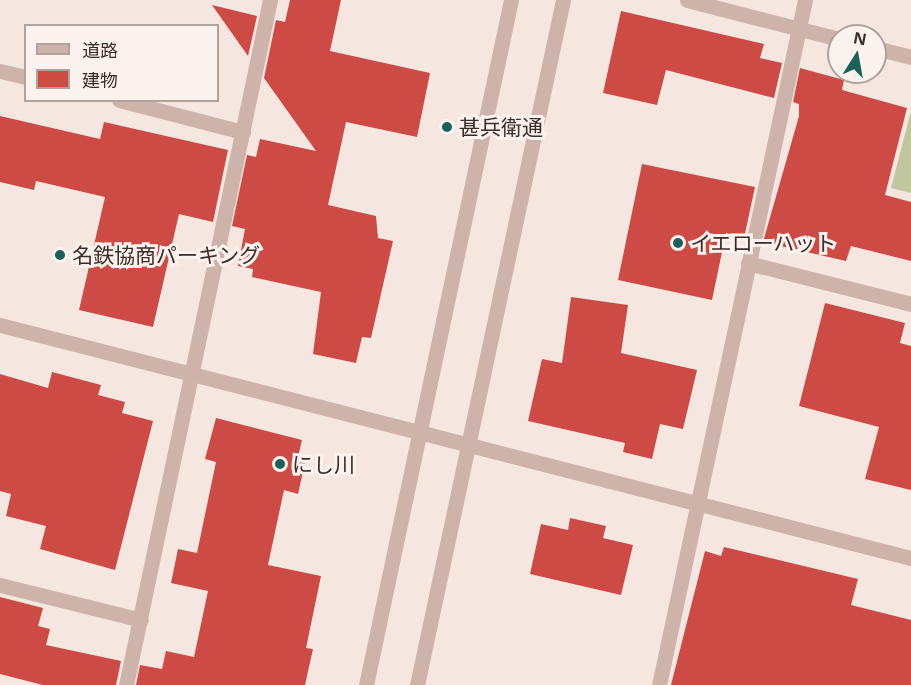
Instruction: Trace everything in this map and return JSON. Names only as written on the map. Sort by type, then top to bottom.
[{"type":"street","points":[[126,685],[195,375],[270,0]]},
{"type":"street","points":[[366,685],[422,432],[511,0]]},
{"type":"street","points":[[417,685],[470,445],[562,0]]},
{"type":"street","points":[[687,0],[827,36]]},
{"type":"street","points":[[659,685],[805,0]]},
{"type":"street","points":[[887,51],[911,57]]},
{"type":"street","points":[[0,71],[24,77]]},
{"type":"street","points":[[127,102],[243,132]]},
{"type":"street","points":[[748,263],[911,304]]},
{"type":"street","points":[[0,324],[911,558]]},
{"type":"street","points":[[0,585],[141,620]]},
{"type":"green space","points":[[911,111],[911,193],[891,188]]},
{"type":"building","points":[[290,0],[341,0],[330,51],[430,73],[417,137],[346,122],[328,205],[376,216],[378,238],[393,241],[371,338],[362,337],[356,363],[313,354],[321,292],[252,277],[253,269],[238,266],[245,229],[232,226],[247,155],[256,157],[260,139],[316,151],[264,78],[276,20],[285,22]]},
{"type":"building","points":[[212,5],[257,16],[248,56]]},
{"type":"building","points":[[621,11],[764,44],[760,58],[782,63],[774,98],[666,70],[657,105],[603,93]]},
{"type":"building","points":[[800,68],[827,75],[827,84],[843,84],[842,90],[907,108],[885,195],[911,202],[911,261],[851,246],[846,261],[763,242],[799,116],[799,104],[793,102]]},
{"type":"building","points":[[0,116],[100,139],[104,122],[228,150],[213,222],[179,214],[153,327],[79,310],[105,197],[36,181],[34,190],[0,182]]},
{"type":"building","points":[[642,164],[755,187],[744,238],[726,233],[712,300],[618,280]]},
{"type":"building","points":[[571,297],[628,305],[621,353],[697,370],[683,429],[660,424],[652,459],[623,452],[625,443],[528,421],[542,359],[562,363]]},
{"type":"building","points":[[825,303],[905,323],[900,343],[911,346],[911,490],[865,479],[879,427],[799,406]]},
{"type":"building","points":[[52,372],[101,385],[98,395],[125,402],[122,413],[153,421],[115,570],[40,549],[46,526],[6,516],[11,494],[0,491],[0,374],[48,388]]},
{"type":"building","points":[[216,418],[302,440],[297,461],[305,463],[298,494],[284,490],[268,565],[321,576],[306,648],[313,649],[305,685],[136,685],[140,665],[162,669],[166,651],[194,657],[208,591],[171,583],[178,549],[197,553],[216,462],[205,459]]},
{"type":"building","points":[[570,518],[606,526],[603,538],[633,545],[621,595],[530,574],[541,524],[568,530]]},
{"type":"building","points":[[724,547],[858,579],[851,605],[911,620],[911,685],[671,685],[705,551],[721,556]]},
{"type":"building","points":[[0,597],[43,608],[38,626],[50,629],[46,645],[121,661],[116,685],[43,685],[0,674]]},
{"type":"place","name":"甚兵衛通","points":[[447,127]]},
{"type":"place","name":"イエローハット","points":[[678,243]]},
{"type":"place","name":"名鉄協商パーキング","points":[[60,255]]},
{"type":"place","name":"にし川","points":[[280,464]]}]
